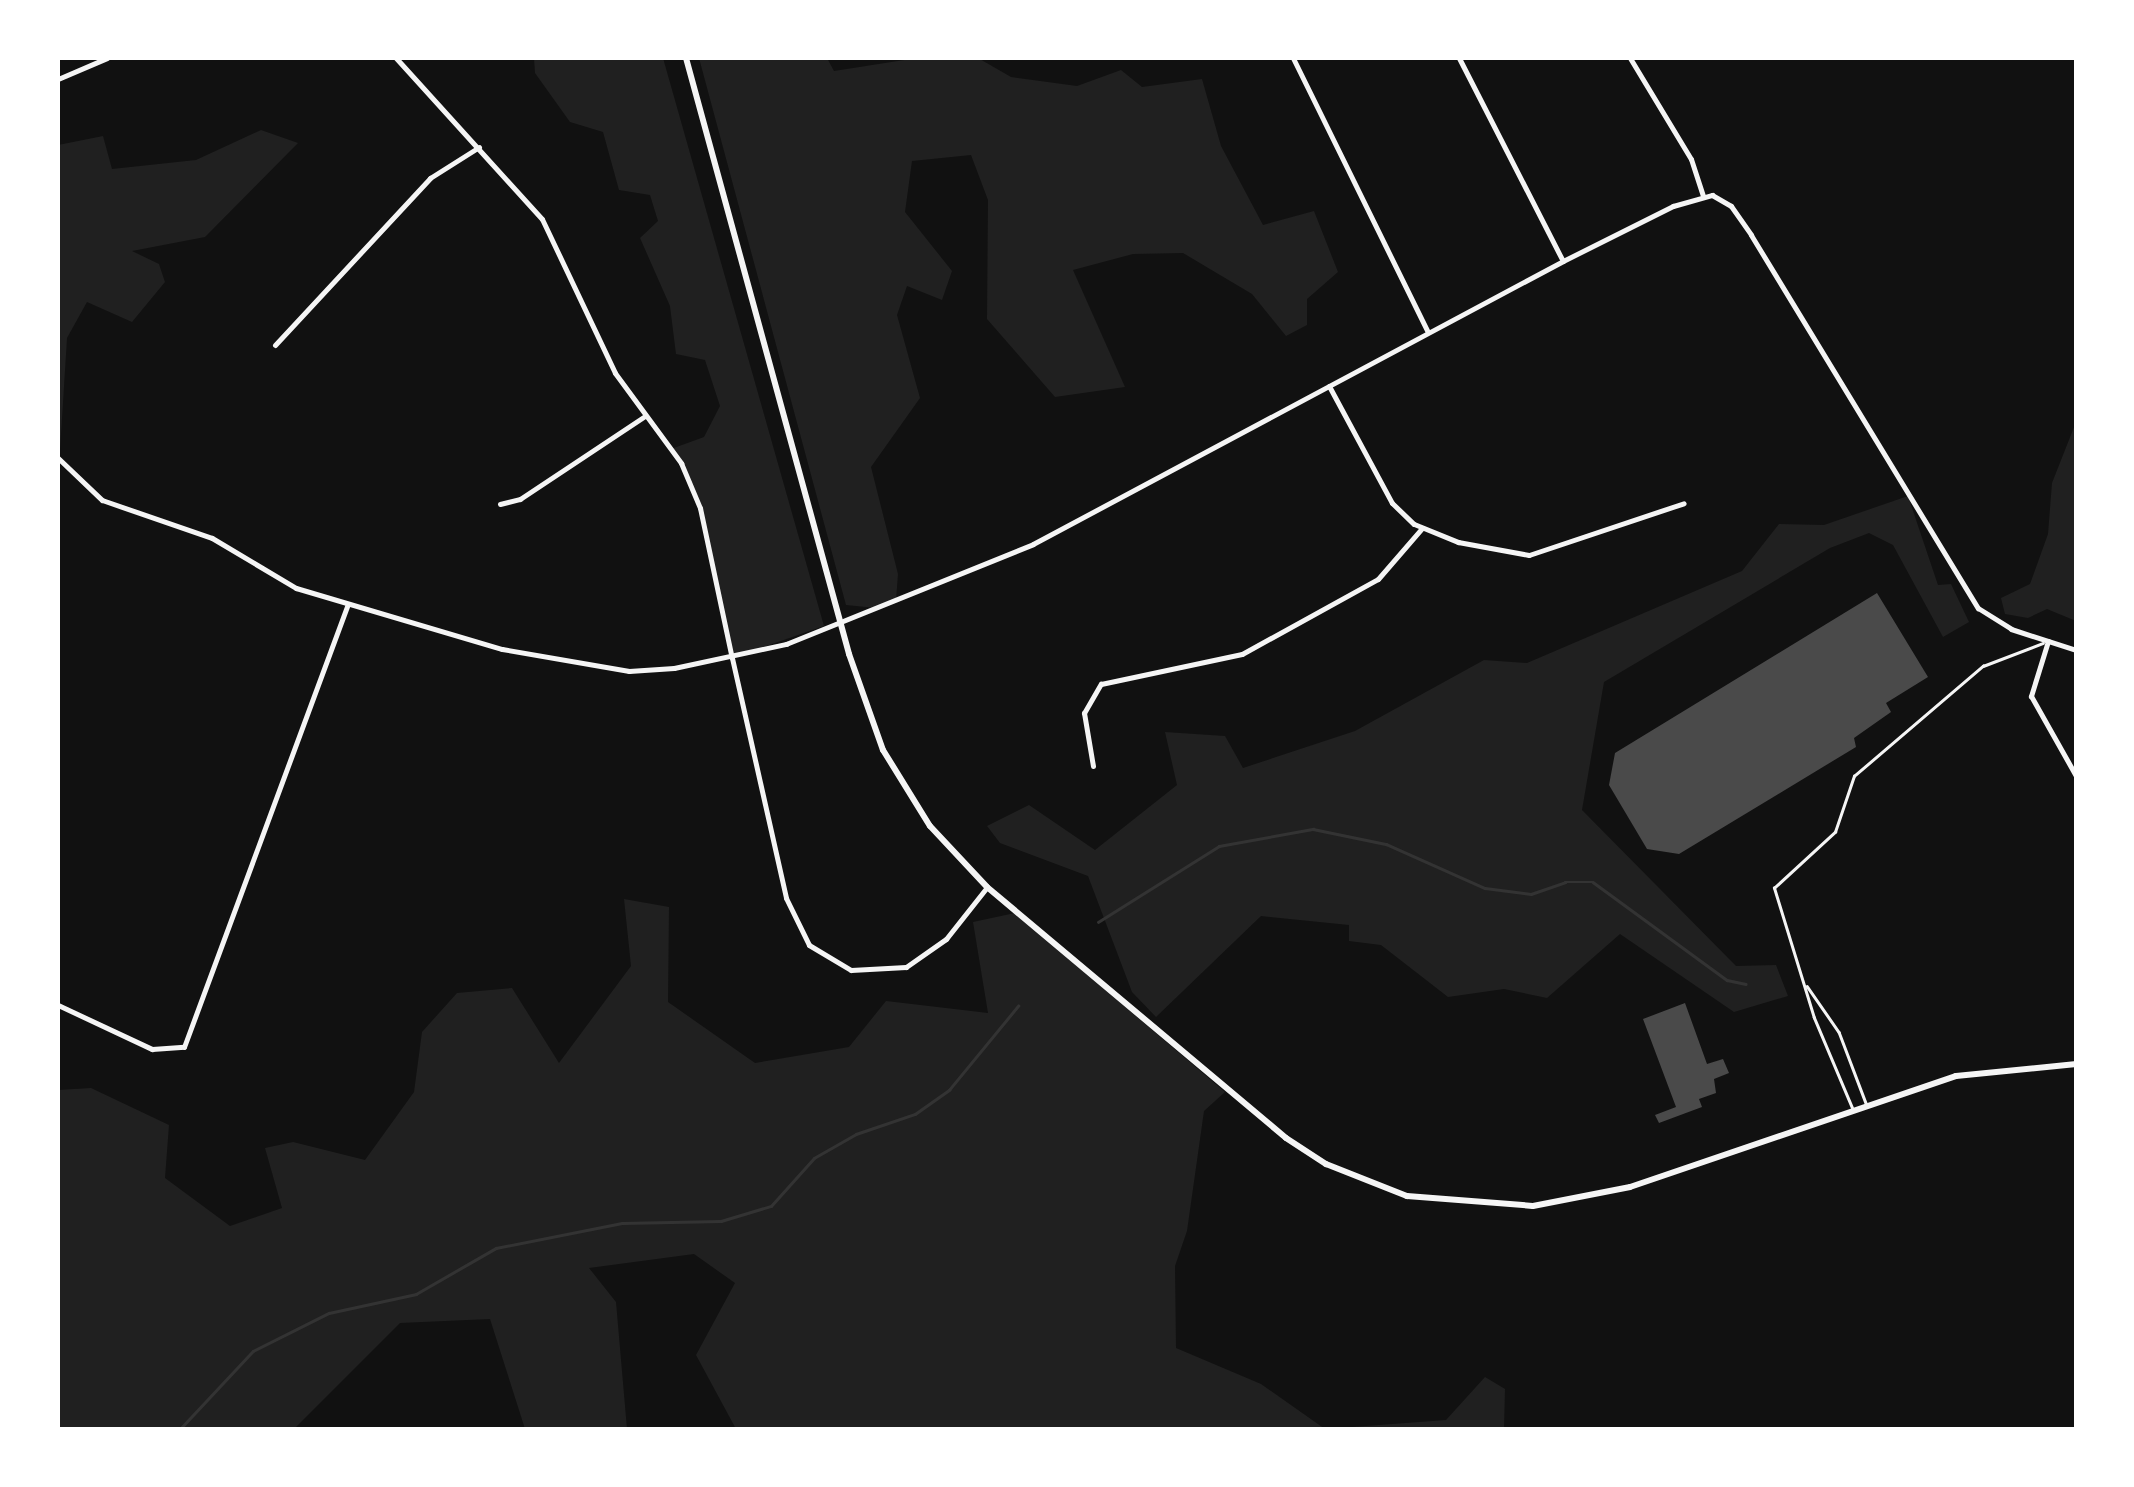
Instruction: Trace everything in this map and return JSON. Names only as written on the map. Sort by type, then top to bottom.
[{"type":"main road","points":[[686,58],[868,712],[916,805],[986,887],[1286,1138],[1326,1164],[1407,1196],[1510,1207],[1579,1200],[1956,1076],[2076,1064]]},
{"type":"street","points":[[58,79],[108,58]]},
{"type":"street","points":[[396,58],[542,219],[615,373],[694,491],[786,898],[809,946],[851,970],[906,967],[946,938],[986,887]]},
{"type":"street","points":[[1293,58],[1428,332]]},
{"type":"street","points":[[1460,58],[1562,261]]},
{"type":"street","points":[[1630,58],[1703,182],[1702,196]]},
{"type":"street","points":[[274,345],[430,178],[480,147]]},
{"type":"street","points":[[58,458],[102,500],[212,538],[296,588],[478,643],[608,669],[647,671],[732,658],[803,638],[1033,544],[1562,261],[1702,196],[1726,202],[1751,235],[1978,608],[2076,650]]},
{"type":"street","points":[[1329,386],[1392,502],[1422,528],[1516,557],[1684,503]]},
{"type":"street","points":[[500,504],[520,498],[645,416]]},
{"type":"street","points":[[1093,766],[1084,713],[1101,684],[1242,654],[1378,578],[1422,528]]},
{"type":"street","points":[[58,1005],[152,1049],[184,1047],[348,604]]},
{"type":"street","points":[[2048,641],[2030,696],[2076,776]]},
{"type":"lane","points":[[1853,1109],[1814,1018],[1774,888],[1835,832],[1854,776],[1983,666],[2048,641]]},
{"type":"lane","points":[[1807,986],[1839,1032],[1867,1104]]},
{"type":"shaded area","points":[[534,58],[663,58],[824,626],[732,658],[694,491],[671,449],[704,437],[720,406],[705,360],[676,354],[670,306],[640,238],[658,221],[650,195],[619,190],[603,132],[570,122],[535,73]]},
{"type":"shaded area","points":[[699,58],[827,58],[834,71],[917,58],[978,58],[1011,77],[1077,86],[1121,70],[1142,87],[1202,79],[1221,146],[1263,225],[1314,211],[1338,272],[1307,299],[1307,325],[1286,336],[1252,294],[1183,253],[1133,254],[1073,270],[1125,387],[1055,397],[987,319],[988,200],[971,155],[912,161],[905,212],[952,271],[942,300],[907,286],[897,315],[920,398],[871,467],[898,574],[896,600],[876,608],[846,605]]},
{"type":"shaded area","points":[[261,130],[298,143],[205,237],[132,251],[159,264],[165,282],[132,322],[87,302],[67,338],[60,451],[58,145],[103,136],[112,169],[196,160]]},
{"type":"shaded area","points":[[2076,422],[2076,621],[2047,609],[2028,618],[2005,614],[2001,598],[2030,584],[2048,534],[2052,483]]},
{"type":"shaded area","points":[[1908,496],[1938,585],[1951,584],[1969,622],[1943,637],[1893,545],[1869,533],[1830,548],[1604,682],[1582,810],[1736,966],[1776,965],[1788,996],[1734,1012],[1620,934],[1547,998],[1504,989],[1448,997],[1381,945],[1349,941],[1349,925],[1261,916],[1156,1017],[1132,992],[1088,876],[1000,843],[987,826],[1029,805],[1095,850],[1177,785],[1165,732],[1225,736],[1243,768],[1355,731],[1484,660],[1527,663],[1742,571],[1779,524],[1824,525]]},
{"type":"shaded area","points":[[624,899],[669,907],[668,1002],[755,1063],[849,1047],[886,1001],[988,1013],[973,922],[1015,913],[1225,1092],[1204,1111],[1187,1231],[1175,1266],[1176,1348],[1261,1384],[1325,1429],[736,1429],[696,1355],[735,1283],[694,1254],[589,1268],[616,1302],[627,1429],[525,1429],[490,1319],[400,1323],[294,1429],[58,1430],[58,1090],[91,1088],[169,1125],[165,1178],[230,1226],[282,1208],[265,1148],[293,1142],[365,1160],[414,1092],[422,1032],[457,993],[512,988],[559,1063],[631,966]]},
{"type":"shaded area","points":[[1485,1377],[1505,1389],[1504,1429],[1325,1429],[1446,1420]]},
{"type":"building","points":[[1877,593],[1928,677],[1886,703],[1891,712],[1854,738],[1856,747],[1679,854],[1647,849],[1609,785],[1615,753]]},
{"type":"building","points":[[1685,1003],[1707,1064],[1723,1059],[1729,1073],[1714,1079],[1716,1093],[1699,1099],[1702,1107],[1659,1123],[1655,1115],[1676,1107],[1643,1019]]},
{"type":"waterway","points":[[1098,922],[1219,846],[1313,829],[1386,844],[1485,888],[1531,894],[1565,882],[1593,882],[1727,980],[1746,984]]},
{"type":"waterway","points":[[179,1430],[253,1351],[329,1313],[416,1294],[496,1248],[622,1223],[721,1221],[771,1206],[814,1158],[856,1134],[915,1114],[949,1090],[1018,1006]]}]
